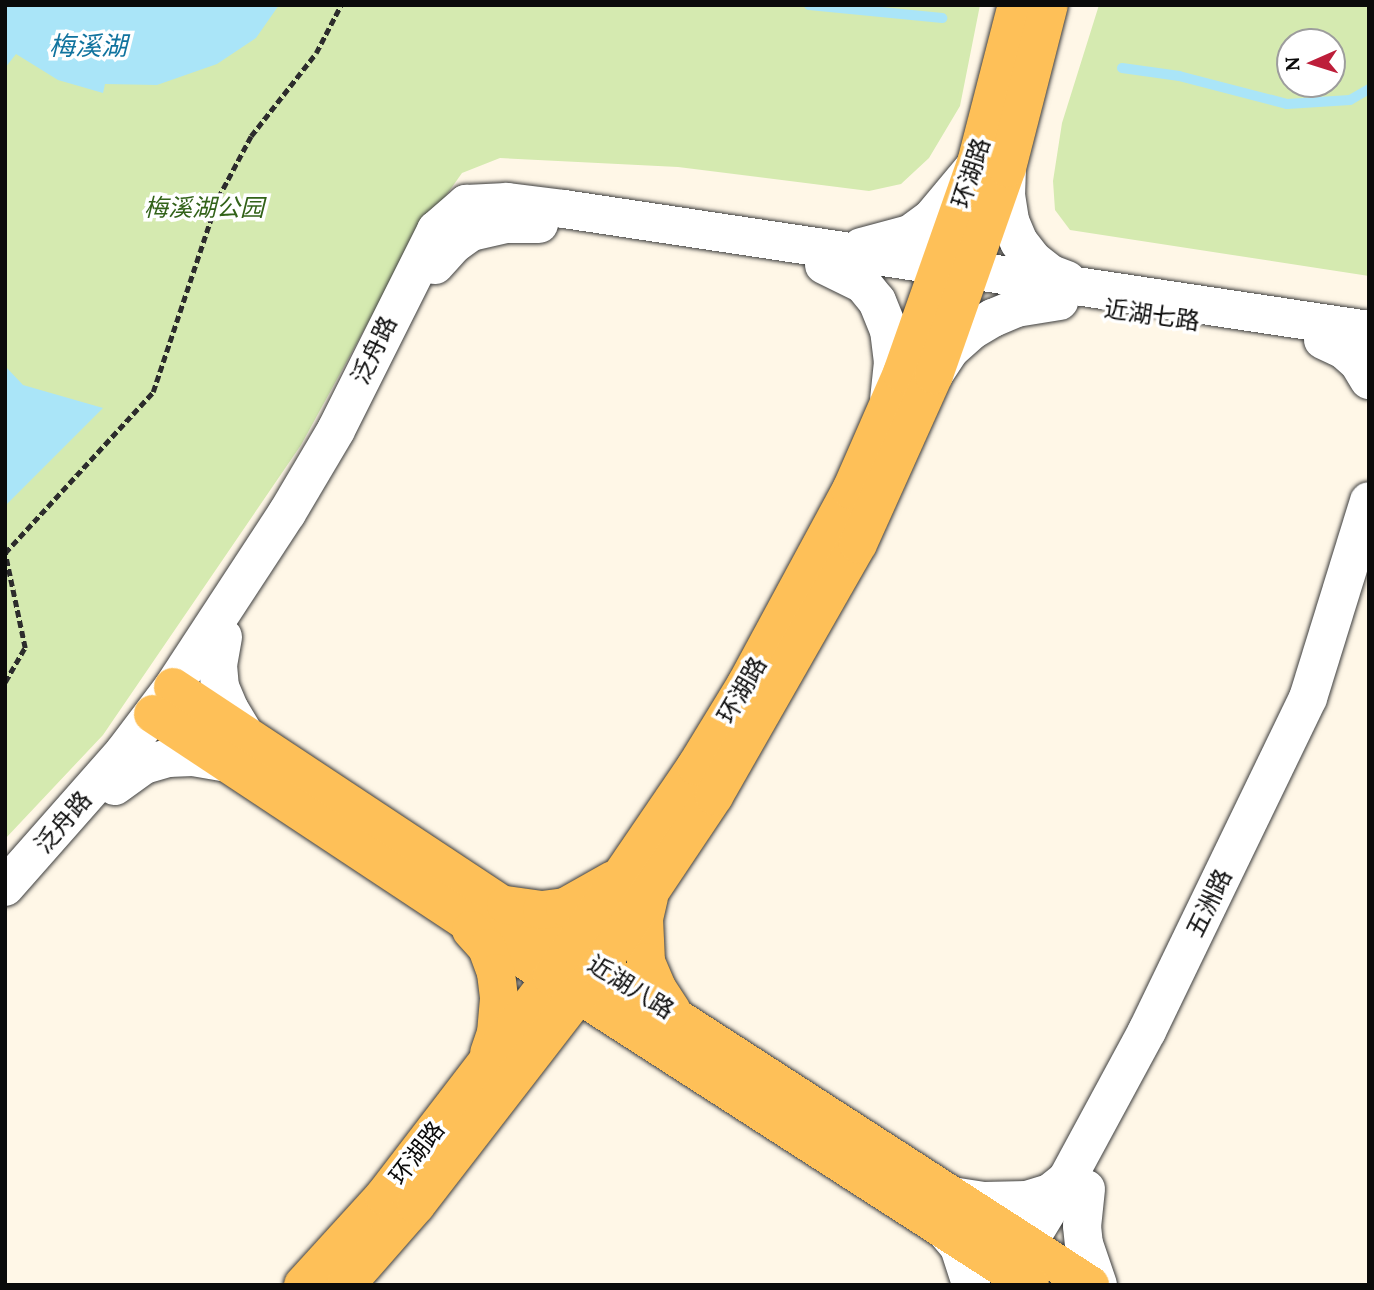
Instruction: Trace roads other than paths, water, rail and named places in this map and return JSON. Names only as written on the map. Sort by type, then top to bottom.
[{"type":"main road","name":"环湖路","points":[[992,165],[1017,5]]},
{"type":"main road","name":"环湖路","points":[[303,1285],[500,1071],[576,972],[637,882],[696,766],[746,684],[851,490],[889,403],[953,276],[1049,5]]},
{"type":"main road","name":"环湖路","points":[[637,882],[714,796],[858,544],[934,375],[953,276]]},
{"type":"main road","name":"近湖八路","points":[[169,705],[236,750],[461,918],[576,972],[951,1213],[1025,1271],[1090,1285]]},
{"type":"main road","name":"近湖八路","points":[[236,750],[497,902],[576,972]]},
{"type":"main road","points":[[461,918],[487,947],[496,973],[499,999],[496,1033],[500,1071],[570,1034],[595,1029],[663,1028],[657,988],[646,962],[644,919],[637,882],[593,894],[565,907],[519,908],[497,902]]},
{"type":"main road","name":"环湖路","points":[[346,1285],[416,1205],[500,1071]]},
{"type":"street","points":[[828,257],[910,234],[992,165],[1006,195],[1010,221],[1019,242],[1033,260],[1071,294]]},
{"type":"street","name":"泛舟路","points":[[5,906],[115,786],[169,705],[336,430],[436,229],[466,204],[506,202],[953,276]]},
{"type":"street","name":"泛舟路","points":[[5,887],[169,705],[223,638],[325,476],[361,410],[421,285],[453,245],[471,232],[507,224],[538,224],[828,257]]},
{"type":"street","points":[[828,257],[863,284],[877,300],[889,330],[894,362],[889,403]]},
{"type":"street","name":"近湖七路","points":[[953,276],[1071,294],[1369,347]]},
{"type":"street","points":[[934,375],[950,350],[982,324],[1016,307],[1071,294]]},
{"type":"street","name":"近湖七路","points":[[1071,294],[1369,330]]},
{"type":"street","points":[[1323,340],[1344,350],[1358,362],[1369,380]]},
{"type":"street","name":"五洲路","points":[[1077,1184],[1147,1031],[1308,698],[1369,501]]},
{"type":"street","name":"五洲路","points":[[1025,1271],[1170,1031],[1327,699],[1369,572]]},
{"type":"street","points":[[115,786],[144,765],[167,758],[236,750],[230,710],[220,687],[218,665],[223,638]]},
{"type":"street","points":[[971,1285],[951,1213],[984,1201],[1027,1200],[1077,1184],[1084,1244],[1098,1285]]},
{"type":"water","name":"梅溪湖","points":[[5,5],[279,5],[256,38],[217,64],[157,85],[105,84],[103,93],[58,80],[16,54],[5,68]]},
{"type":"water","points":[[5,366],[23,385],[103,408],[5,506]]},
{"type":"waterway","points":[[809,5],[942,18]]},
{"type":"waterway","points":[[1122,68],[1179,76],[1287,104],[1350,100],[1369,89]]},
{"type":"park label","name":"梅溪湖公园","points":[[204,208]]}]
